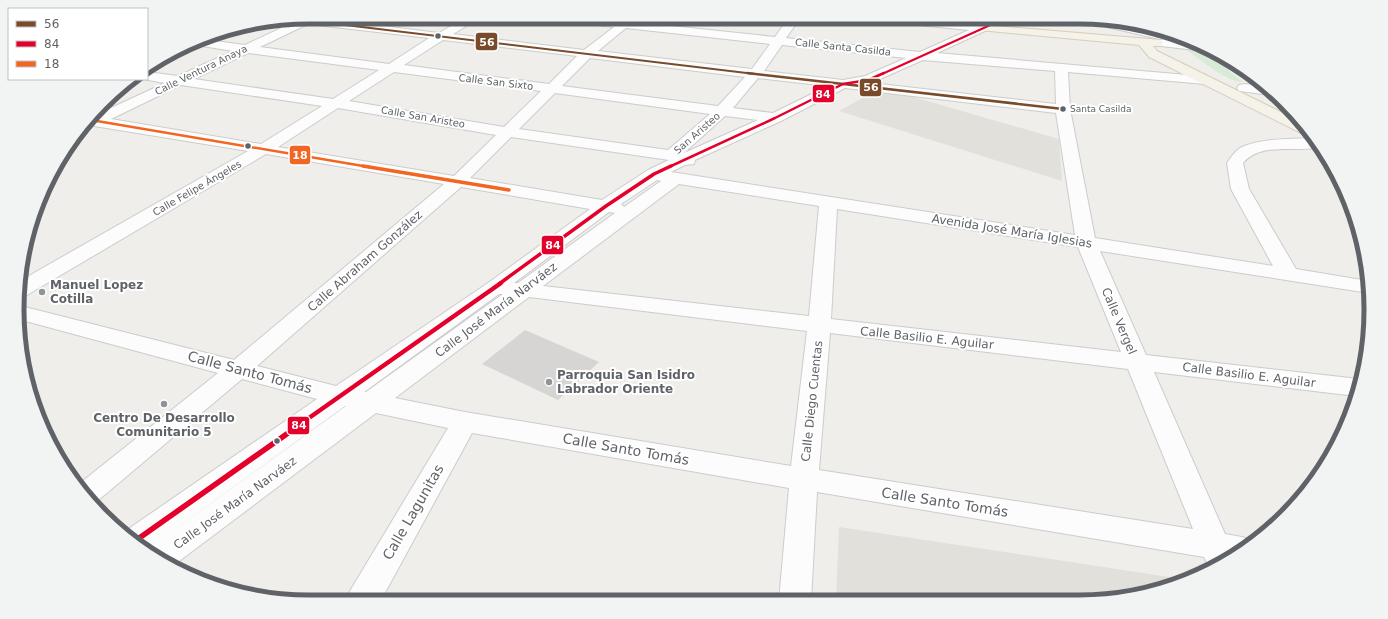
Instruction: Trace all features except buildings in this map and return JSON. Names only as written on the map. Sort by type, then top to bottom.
[{"type":"main road","name":"Calle José María Narváez","points":[[983,28],[992,24]]},
{"type":"main road","points":[[983,28],[1165,44]]},
{"type":"main road","points":[[1156,35],[1165,44],[1183,57],[1275,103]]},
{"type":"main road","points":[[1143,42],[1153,54],[1296,125]]},
{"type":"street","points":[[344,24],[755,74],[857,84],[1062,109]]},
{"type":"street","name":"Calle Felipe Ángeles","points":[[25,286],[264,149],[441,36],[462,24]]},
{"type":"street","name":"Calle Abraham González","points":[[90,492],[239,369],[458,182],[588,53],[625,24]]},
{"type":"street","name":"Calle Santa Casilda","points":[[651,24],[778,41],[922,56],[1205,80]]},
{"type":"street","name":"San Aristeo","points":[[684,160],[722,111],[755,74],[790,24]]},
{"type":"street","points":[[965,24],[983,28]]},
{"type":"street","name":"Calle Ventura Anaya","points":[[96,120],[246,49],[293,25]]},
{"type":"street","points":[[1112,26],[1129,41]]},
{"type":"street","name":"Calle José María Narváez","points":[[164,555],[628,212],[665,176],[684,160],[775,118],[922,56],[983,28]]},
{"type":"street","name":"Calle San Sixto","points":[[206,44],[797,121]]},
{"type":"street","points":[[1165,44],[1187,46]]},
{"type":"street","name":"Calle Vergel","points":[[1061,68],[1062,109],[1086,242],[1218,554]]},
{"type":"street","name":"Calle San Aristeo","points":[[148,76],[336,103],[684,160]]},
{"type":"street","name":"Calle José María Narváez","points":[[684,160],[797,121],[857,84]]},
{"type":"street","points":[[1244,88],[1261,90]]},
{"type":"street","points":[[94,122],[606,206],[628,212]]},
{"type":"street","points":[[1288,274],[1240,189],[1235,163],[1240,156],[1249,150],[1265,147],[1311,144]]},
{"type":"street","name":"Calle José María Narváez","points":[[139,538],[495,287],[606,206],[665,176]]},
{"type":"street","name":"Avenida José María Iglesias","points":[[665,176],[1363,286]]},
{"type":"street","name":"Calle Diego Cuentas","points":[[795,595],[804,480],[820,326],[828,202]]},
{"type":"street","name":"Calle Basilio E. Aguilar","points":[[495,287],[1353,387]]},
{"type":"street","name":"Calle Santo Tomás","points":[[24,314],[339,396],[464,422],[804,480],[1218,554],[1229,552]]},
{"type":"street","name":"Calle Lagunitas","points":[[366,595],[464,422]]},
{"type":"shaded area","points":[[875,91],[903,94],[1059,139],[1062,181],[839,111]]},
{"type":"shaded area","points":[[839,527],[1175,578],[1134,590],[1116,593],[1078,595],[836,595]]},
{"type":"green space","points":[[1187,50],[1200,51],[1221,62],[1227,66],[1226,67],[1231,73],[1243,82],[1236,81],[1222,75]]},
{"type":"transit line","name":"56","points":[[337,24],[1063,109]]},
{"type":"transit line","name":"84","points":[[139,538],[495,287],[606,206],[654,174],[775,118],[843,84],[868,80],[992,24]]},
{"type":"transit line","name":"18","points":[[95,121],[509,190]]},
{"type":"place","name":"Santa Casilda","points":[[1063,109]]},
{"type":"place","name":"Manuel Lopez Cotilla","points":[[42,292]]},
{"type":"place","name":"Parroquia San Isidro Labrador Oriente","points":[[549,382]]},
{"type":"place","name":"Centro De Desarrollo Comunitario 5","points":[[164,404]]}]
